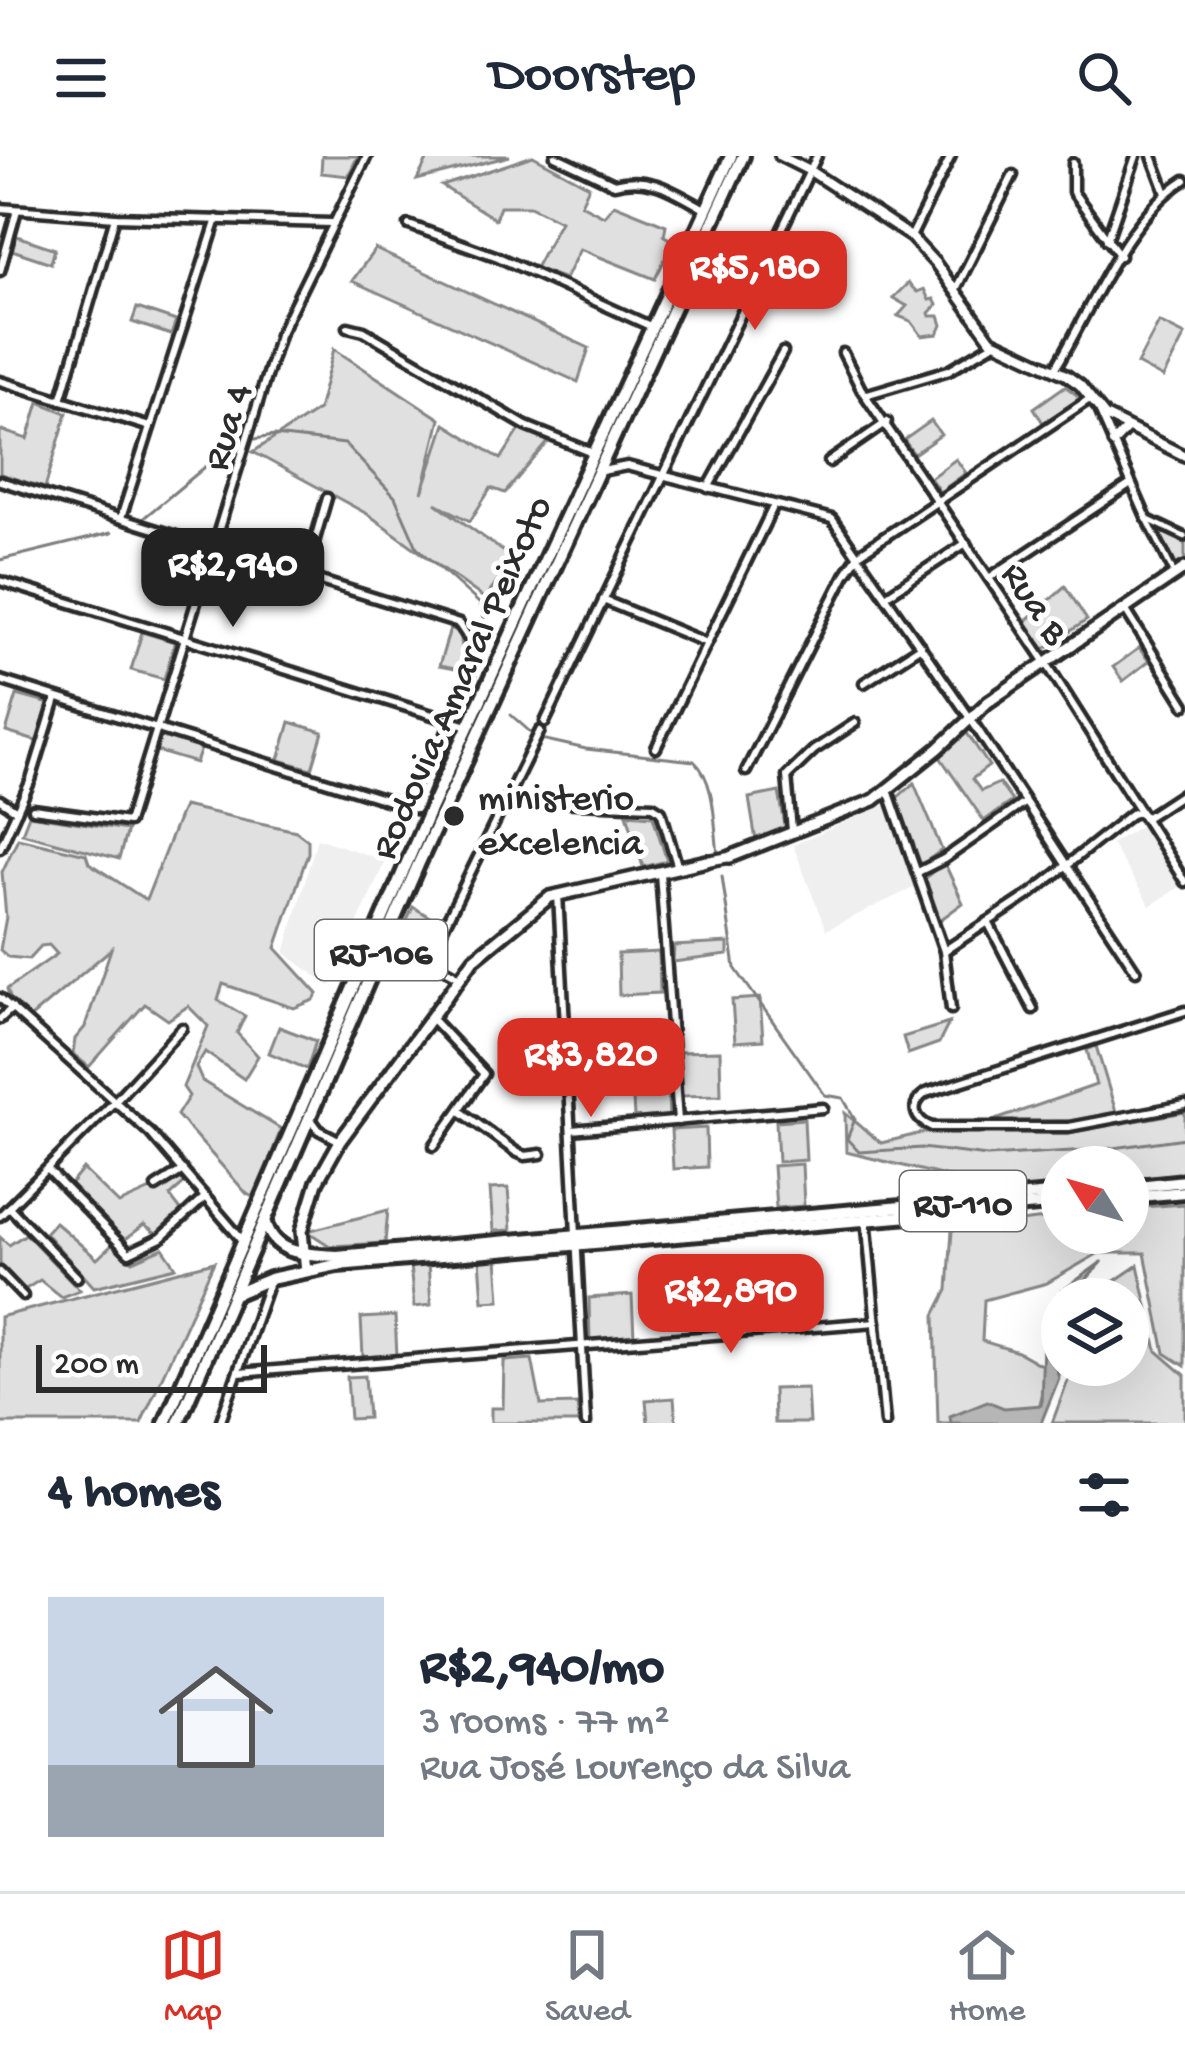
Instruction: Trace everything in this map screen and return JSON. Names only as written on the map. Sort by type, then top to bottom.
[{"type":"main road","name":"Rodovia Amaral Peixoto","points":[[164,1423],[244,1243],[422,812],[468,726],[731,156]]},
{"type":"main road","name":"Rodovia Amaral Peixoto","points":[[178,1423],[387,938],[743,156]]},
{"type":"main road","points":[[730,857],[860,807],[888,790],[970,718],[1046,661],[1180,571]]},
{"type":"main road","points":[[306,1271],[302,1231],[317,1182],[340,1141],[458,976],[514,924],[558,894],[707,861]]},
{"type":"main road","points":[[1149,1185],[1185,1181]]},
{"type":"main road","points":[[1149,1195],[1185,1192]]},
{"type":"main road","name":"RJ-110","points":[[237,1293],[270,1279],[357,1259],[1041,1195]]},
{"type":"main road","name":"RJ-110","points":[[865,1215],[1041,1204]]},
{"type":"main road","points":[[266,1223],[278,1244],[303,1254]]},
{"type":"main road","name":"RJ-110","points":[[303,1254],[357,1259]]},
{"type":"street","name":"Rua 4","points":[[33,809],[128,822],[279,335],[367,156]]},
{"type":"street","points":[[556,156],[614,184],[632,178],[647,180],[705,209]]},
{"type":"street","points":[[780,156],[911,237],[995,343],[1080,385],[1099,411],[1147,519],[1180,571]]},
{"type":"street","points":[[544,722],[818,156]]},
{"type":"street","points":[[911,237],[951,156]]},
{"type":"street","points":[[1107,240],[1136,156]]},
{"type":"street","points":[[1152,156],[1166,193]]},
{"type":"street","points":[[1073,163],[1073,192],[1120,256]]},
{"type":"street","points":[[955,291],[1013,175]]},
{"type":"street","points":[[1054,369],[1139,223],[1185,179]]},
{"type":"street","points":[[0,208],[115,217],[331,223]]},
{"type":"street","points":[[0,271],[16,210]]},
{"type":"street","points":[[61,400],[115,217]]},
{"type":"street","points":[[121,518],[217,219]]},
{"type":"street","points":[[409,225],[498,257],[650,326]]},
{"type":"street","points":[[348,327],[364,331],[526,426],[592,453]]},
{"type":"street","points":[[868,394],[949,370],[995,343]]},
{"type":"street","points":[[708,488],[783,352]]},
{"type":"street","name":"Rua B","points":[[843,353],[850,371],[1046,661],[1185,882]]},
{"type":"street","points":[[0,381],[150,427]]},
{"type":"street","points":[[746,771],[860,554],[1091,398]]},
{"type":"street","points":[[1099,411],[1185,456]]},
{"type":"street","points":[[829,462],[886,422]]},
{"type":"street","points":[[1113,443],[1127,428]]},
{"type":"street","points":[[612,438],[614,453],[627,466],[832,519],[860,554],[1136,970]]},
{"type":"street","points":[[596,475],[627,466]]},
{"type":"street","points":[[0,481],[464,628],[472,646],[473,666],[422,812],[0,680]]},
{"type":"street","points":[[989,578],[1131,484]]},
{"type":"street","points":[[304,574],[327,498]]},
{"type":"street","points":[[656,748],[774,505]]},
{"type":"street","points":[[1147,519],[1185,538]]},
{"type":"street","points":[[887,595],[965,543]]},
{"type":"street","points":[[0,581],[468,726]]},
{"type":"street","points":[[603,600],[707,643]]},
{"type":"street","points":[[1125,610],[1185,705]]},
{"type":"street","points":[[864,683],[922,646]]},
{"type":"street","points":[[0,848],[40,755],[56,699]]},
{"type":"street","points":[[793,835],[785,779],[814,750],[855,723]]},
{"type":"street","points":[[428,959],[540,731]]},
{"type":"street","points":[[888,790],[944,951],[951,1010]]},
{"type":"street","points":[[944,951],[1131,814],[1147,817],[1185,792]]},
{"type":"street","points":[[0,800],[17,811]]},
{"type":"street","points":[[506,800],[653,806],[661,811],[678,868]]},
{"type":"street","points":[[918,872],[944,860],[1024,803]]},
{"type":"street","points":[[707,861],[730,857]]},
{"type":"street","points":[[660,871],[677,1121]]},
{"type":"street","points":[[558,894],[586,1423]]},
{"type":"street","points":[[988,922],[1033,1009]]},
{"type":"street","points":[[387,938],[458,976]]},
{"type":"street","points":[[0,998],[115,1101],[183,1170],[244,1243]]},
{"type":"street","points":[[0,1018],[12,1008]]},
{"type":"street","points":[[1185,1011],[926,1093],[916,1103],[917,1118],[932,1127],[1069,1126],[1185,1105]]},
{"type":"street","points":[[431,1018],[483,1071],[482,1081],[434,1146]]},
{"type":"street","points":[[0,1216],[182,1028]]},
{"type":"street","points":[[571,1130],[823,1108]]},
{"type":"street","points":[[460,1111],[516,1152],[541,1154]]},
{"type":"street","points":[[308,1124],[340,1141]]},
{"type":"street","points":[[48,1170],[129,1253],[161,1238],[205,1197]]},
{"type":"street","points":[[156,1187],[183,1170]]},
{"type":"street","points":[[9,1207],[76,1277]]},
{"type":"street","points":[[865,1215],[885,1423]]},
{"type":"street","points":[[0,1272],[23,1296]]},
{"type":"street","points":[[220,1423],[270,1279]]},
{"type":"street","points":[[239,1373],[876,1322]]},
{"type":"shaded area","points":[[322,156],[358,156],[348,176],[321,173]]},
{"type":"shaded area","points":[[429,156],[510,156],[417,180]]},
{"type":"shaded area","points":[[533,156],[589,186],[581,204],[604,216],[614,204],[666,225],[664,236],[674,241],[655,279],[580,249],[565,279],[535,268],[560,221],[530,206],[500,206],[495,219],[442,186]]},
{"type":"shaded area","points":[[17,236],[55,249],[51,263],[12,250]]},
{"type":"shaded area","points":[[375,249],[589,348],[578,382],[352,281]]},
{"type":"shaded area","points":[[908,283],[934,299],[937,305],[929,313],[939,316],[938,334],[922,336],[911,321],[898,316],[907,306],[893,298]]},
{"type":"shaded area","points":[[137,308],[176,321],[171,335],[132,322]]},
{"type":"shaded area","points":[[1159,322],[1185,335],[1163,378],[1137,364]]},
{"type":"shaded area","points":[[334,349],[440,419],[422,493],[445,424],[501,459],[521,428],[550,440],[505,493],[491,488],[470,521],[436,503],[514,559],[485,599],[369,515],[253,452],[318,410]]},
{"type":"shaded area","points":[[1065,386],[1081,398],[1043,423],[1034,408]]},
{"type":"shaded area","points":[[39,402],[67,413],[45,488],[0,474],[0,430],[28,439]]},
{"type":"shaded area","points":[[931,421],[941,435],[914,454],[904,440]]},
{"type":"shaded area","points":[[956,459],[966,473],[940,492],[930,478]]},
{"type":"shaded area","points":[[1158,531],[1185,541],[1185,565],[1177,570]]},
{"type":"shaded area","points":[[170,542],[203,552],[192,589],[159,580]]},
{"type":"shaded area","points":[[1065,586],[1087,620],[1043,650],[1024,622]]},
{"type":"shaded area","points":[[450,629],[460,631],[465,671],[439,666]]},
{"type":"shaded area","points":[[142,632],[175,642],[164,679],[131,670]]},
{"type":"shaded area","points":[[1139,648],[1149,661],[1123,681],[1113,667]]},
{"type":"shaded area","points":[[17,695],[50,704],[39,742],[6,732]]},
{"type":"shaded area","points":[[290,722],[323,732],[312,769],[279,760]]},
{"type":"shaded area","points":[[967,733],[989,766],[972,779],[981,791],[999,783],[1012,801],[984,821],[940,757]]},
{"type":"shaded area","points":[[161,734],[202,746],[196,763],[156,751]]},
{"type":"shaded area","points":[[914,783],[942,850],[921,865],[897,798]]},
{"type":"shaded area","points":[[779,792],[786,831],[756,841],[749,798]]},
{"type":"shaded area","points":[[885,805],[915,887],[826,930],[793,845]]},
{"type":"shaded area","points":[[183,806],[296,831],[308,840],[308,853],[276,948],[318,994],[294,1008],[223,984],[218,1000],[245,1016],[237,1033],[258,1056],[244,1079],[205,1052],[196,1067],[202,1081],[281,1129],[255,1198],[177,1115],[189,1096],[183,1087],[208,1026],[188,1006],[168,1020],[145,1004],[89,1067],[73,1054],[75,1039],[85,1027],[111,949],[30,1018],[12,1003],[7,989],[57,954],[49,945],[41,946],[29,959],[8,957],[0,950],[6,917],[2,872],[18,838],[86,854],[89,863],[146,900]]},
{"type":"shaded area","points":[[627,814],[653,816],[667,861],[643,867]]},
{"type":"shaded area","points":[[29,815],[127,830],[119,859],[22,833]]},
{"type":"shaded area","points":[[1143,824],[1182,885],[1150,906],[1111,844]]},
{"type":"shaded area","points":[[317,838],[385,861],[330,986],[285,953]]},
{"type":"shaded area","points":[[944,862],[963,903],[940,920],[925,878]]},
{"type":"shaded area","points":[[413,907],[440,923],[426,953],[400,937]]},
{"type":"shaded area","points":[[728,943],[728,955],[673,962],[674,946]]},
{"type":"shaded area","points":[[659,952],[660,993],[619,995],[618,954]]},
{"type":"shaded area","points":[[760,998],[763,1040],[735,1042],[732,1000]]},
{"type":"shaded area","points":[[949,1023],[939,1043],[908,1054],[903,1037]]},
{"type":"shaded area","points":[[279,1027],[316,1041],[307,1069],[269,1053]]},
{"type":"shaded area","points":[[1096,1046],[1116,1112],[1069,1121],[987,1123],[1096,1085],[1087,1050]]},
{"type":"shaded area","points":[[720,1051],[721,1095],[682,1096],[677,1052]]},
{"type":"shaded area","points":[[667,1077],[669,1116],[634,1118],[632,1079]]},
{"type":"shaded area","points":[[1185,1112],[1185,1176],[1149,1179],[1149,1146],[1041,1146],[1041,1189],[1007,1191],[846,1152],[845,1113],[881,1143],[926,1132],[1068,1133]]},
{"type":"shaded area","points":[[804,1119],[806,1160],[778,1162],[776,1121]]},
{"type":"shaded area","points":[[706,1128],[707,1167],[673,1169],[671,1130]]},
{"type":"shaded area","points":[[802,1164],[804,1206],[776,1208],[773,1166]]},
{"type":"shaded area","points":[[83,1169],[119,1204],[180,1177],[186,1182],[170,1196],[183,1213],[159,1236],[144,1225],[123,1241],[70,1185]]},
{"type":"shaded area","points":[[508,1188],[511,1230],[493,1231],[490,1189]]},
{"type":"shaded area","points":[[1185,1204],[1185,1366],[1165,1353],[1145,1254],[1149,1254],[1149,1207]]},
{"type":"shaded area","points":[[388,1210],[385,1243],[330,1246],[307,1231]]},
{"type":"shaded area","points":[[1041,1219],[1041,1254],[1097,1254],[1056,1278],[1041,1278],[1041,1285],[984,1300],[982,1341],[1041,1365],[1044,1386],[1034,1423],[938,1423],[935,1315],[948,1290],[952,1230]]},
{"type":"shaded area","points":[[55,1222],[97,1259],[113,1244],[133,1261],[163,1248],[176,1267],[94,1287],[45,1233]]},
{"type":"shaded area","points":[[26,1234],[80,1290],[61,1297],[40,1280],[24,1290],[0,1264],[0,1237],[9,1245]]},
{"type":"shaded area","points":[[497,1258],[500,1300],[483,1301],[480,1259]]},
{"type":"shaded area","points":[[214,1262],[141,1423],[0,1423],[0,1317]]},
{"type":"shaded area","points":[[428,1263],[431,1305],[414,1307],[410,1265]]},
{"type":"shaded area","points":[[1138,1265],[1141,1278],[1119,1278]]},
{"type":"shaded area","points":[[738,1287],[740,1328],[712,1330],[710,1289]]},
{"type":"shaded area","points":[[632,1295],[634,1337],[590,1343],[589,1298]]},
{"type":"shaded area","points":[[1149,1315],[1157,1351],[1185,1375],[1185,1423],[1052,1423],[1066,1386],[1149,1386]]},
{"type":"shaded area","points":[[395,1316],[397,1356],[363,1357],[361,1318]]},
{"type":"shaded area","points":[[532,1359],[541,1405],[577,1404],[579,1423],[491,1423],[491,1408],[503,1408],[504,1361]]},
{"type":"shaded area","points":[[365,1376],[368,1418],[350,1419],[347,1377]]},
{"type":"shaded area","points":[[1042,1386],[1056,1386],[1041,1423],[951,1423],[950,1416],[987,1401],[1004,1408],[1041,1405]]},
{"type":"shaded area","points":[[807,1388],[809,1423],[774,1423],[773,1389]]},
{"type":"shaded area","points":[[674,1398],[676,1423],[648,1423],[646,1400]]},
{"type":"waterway","points":[[255,439],[274,436],[345,444],[395,497],[417,547],[480,604],[488,633]]},
{"type":"waterway","points":[[140,521],[205,467],[240,447]]},
{"type":"waterway","points":[[0,560],[111,533]]},
{"type":"waterway","points":[[511,715],[537,738],[586,749],[694,761],[710,792],[718,854]]},
{"type":"waterway","points":[[722,876],[735,968],[825,1095],[843,1098],[855,1119],[847,1139],[859,1152],[922,1148],[987,1156],[1107,1149],[1185,1138]]},
{"type":"place","name":"ministerio excelencia","points":[[454,816]]}]
